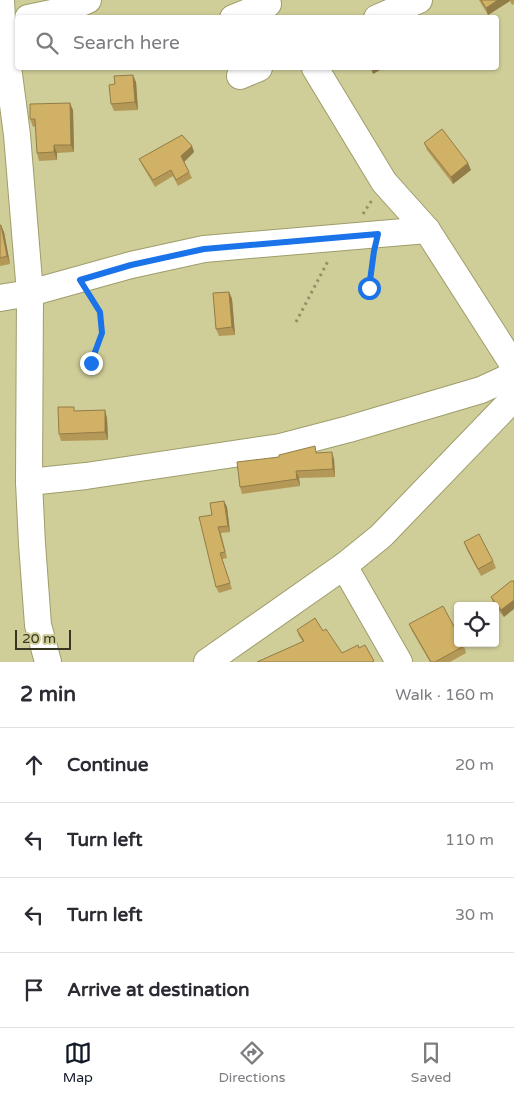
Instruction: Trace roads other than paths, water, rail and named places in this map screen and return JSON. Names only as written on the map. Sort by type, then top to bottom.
[{"type":"street","points":[[42,15],[66,10],[88,0]]},
{"type":"street","points":[[384,15],[419,0]]},
{"type":"street","points":[[244,15],[270,7]]},
{"type":"street","points":[[7,14],[30,293],[30,482],[32,544],[38,625],[48,662]]},
{"type":"street","points":[[316,70],[384,182],[427,230],[514,366]]},
{"type":"street","points":[[0,298],[30,293],[131,265],[204,249],[427,230]]},
{"type":"street","points":[[30,482],[95,475],[280,447],[349,430],[481,390],[505,379],[514,372]]},
{"type":"street","points":[[207,662],[344,566],[380,536],[514,398]]},
{"type":"street","points":[[344,566],[399,662]]}]
